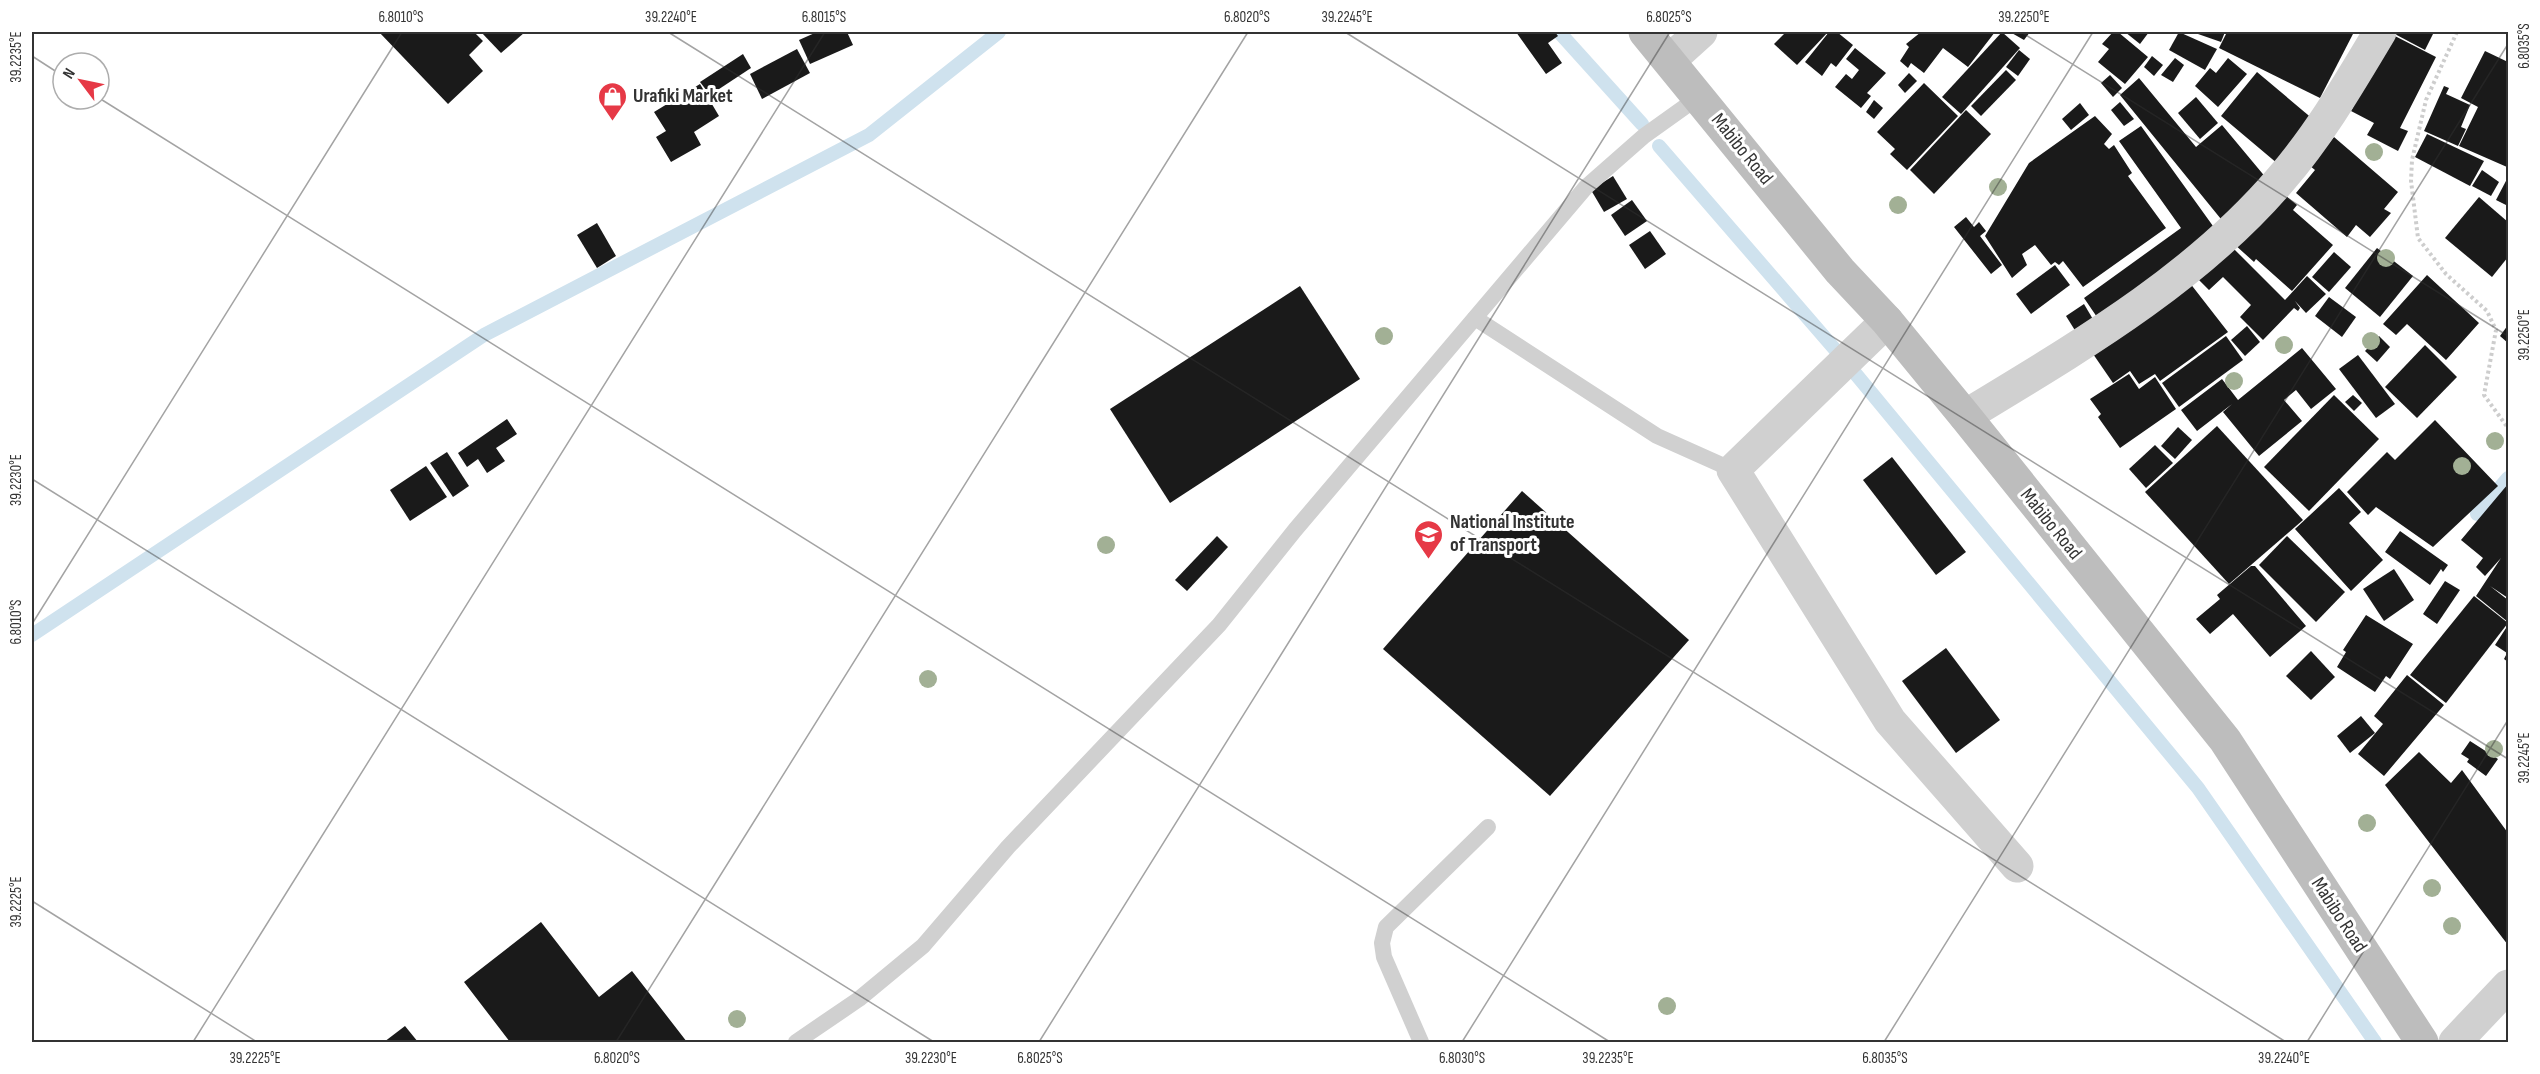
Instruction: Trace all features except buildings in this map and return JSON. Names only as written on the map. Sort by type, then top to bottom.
[{"type":"main road","name":"Mabibo Road","points":[[1646,32],[1840,271],[1887,321],[1965,416],[2225,740],[2422,1042]]},
{"type":"street","points":[[1670,60],[1701,32]]},
{"type":"street","points":[[1965,416],[2128,314],[2203,258],[2283,178],[2336,106],[2380,32]]},
{"type":"street","points":[[1887,321],[1733,470],[1890,721],[2017,866]]},
{"type":"street","points":[[2455,1042],[2508,986]]},
{"type":"lane","points":[[796,1042],[859,999],[923,946],[1008,847],[1219,625],[1295,530],[1586,187],[1644,136],[1700,96]]},
{"type":"lane","points":[[1474,318],[1657,436],[1733,470]]},
{"type":"lane","points":[[1421,1042],[1384,957],[1382,943],[1386,927],[1488,827]]},
{"type":"path","points":[[2457,32],[2427,100],[2412,160],[2418,238],[2446,274],[2487,311],[2496,330],[2484,395],[2508,428]]},
{"type":"waterway","points":[[32,635],[484,335],[869,135],[999,32]]},
{"type":"waterway","points":[[1559,32],[1642,124]]},
{"type":"waterway","points":[[1659,146],[1845,361],[2198,788],[2375,1042]]},
{"type":"waterway","points":[[2477,514],[2508,478]]},
{"type":"place","name":"Urafiki Market","points":[[612,122]]},
{"type":"place","name":"National Institute of Transport","points":[[1429,560]]}]
